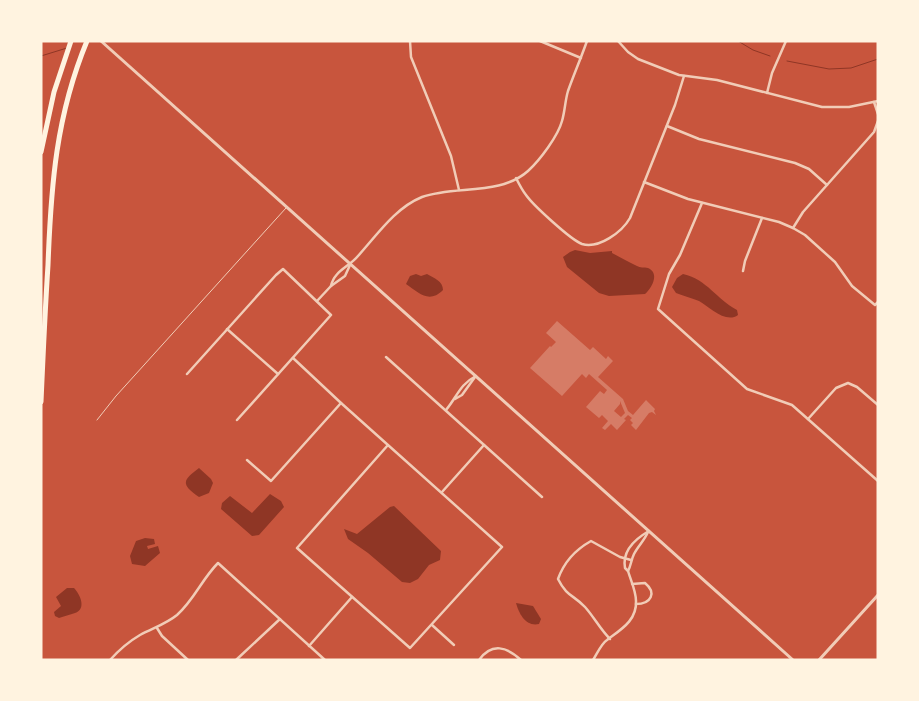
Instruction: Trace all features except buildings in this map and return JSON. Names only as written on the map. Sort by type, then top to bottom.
[{"type":"highway","points":[[41,152],[54,92],[72,41]]},
{"type":"highway","points":[[41,402],[54,164],[65,105],[74,74],[87,41]]},
{"type":"street","points":[[101,41],[793,660]]},
{"type":"street","points":[[410,41],[413,64],[451,156],[459,190]]},
{"type":"street","points":[[540,41],[581,58]]},
{"type":"street","points":[[331,286],[332,280],[338,272],[350,264],[394,216],[407,205],[424,197],[498,185],[516,178],[534,165],[557,132],[563,119],[567,94],[588,41]]},
{"type":"street","points":[[618,41],[638,59],[684,76],[718,80],[828,107],[849,107],[876,101],[878,114]]},
{"type":"street","points":[[767,93],[772,73],[786,41]]},
{"type":"street","points":[[516,178],[529,200],[570,236],[582,244],[599,243],[622,228],[630,218],[680,92],[684,76]]},
{"type":"street","points":[[793,228],[803,212],[874,132],[878,121]]},
{"type":"street","points":[[667,126],[699,139],[795,163],[809,169],[827,185]]},
{"type":"street","points":[[644,182],[681,197],[793,228],[805,235],[835,262],[852,286],[876,303]]},
{"type":"street","points":[[702,203],[680,255],[668,274],[658,309],[747,389],[792,405],[878,481]]},
{"type":"street","points":[[744,271],[745,261],[762,218]]},
{"type":"street","points":[[317,302],[331,286],[345,276],[350,264]]},
{"type":"street","points":[[187,374],[276,275],[284,269],[331,315],[238,420]]},
{"type":"street","points":[[227,329],[278,374]]},
{"type":"street","points":[[386,357],[542,497]]},
{"type":"street","points":[[293,358],[502,547],[410,648],[298,548],[388,445]]},
{"type":"street","points":[[455,399],[458,391],[466,382],[476,376]]},
{"type":"street","points":[[445,410],[455,399],[462,395],[476,376]]},
{"type":"street","points":[[808,419],[836,388],[848,383],[857,387],[878,405]]},
{"type":"street","points":[[247,460],[271,481],[341,403]]},
{"type":"street","points":[[441,493],[484,445]]},
{"type":"street","points":[[593,660],[606,640],[610,639],[629,623],[634,615],[636,604],[632,584],[628,571],[625,568],[624,558],[633,543],[648,531]]},
{"type":"street","points":[[628,571],[631,560],[644,542],[648,531]]},
{"type":"street","points":[[610,639],[584,606],[567,593],[558,579],[568,560],[580,548],[591,541],[631,560]]},
{"type":"street","points":[[633,543],[639,548]]},
{"type":"street","points":[[110,660],[133,639],[167,622],[184,608],[209,572],[218,563],[325,660]]},
{"type":"street","points":[[632,584],[645,583],[652,592],[650,600],[636,604]]},
{"type":"street","points":[[819,660],[878,594]]},
{"type":"street","points":[[309,646],[352,597]]},
{"type":"street","points":[[236,660],[280,619]]},
{"type":"street","points":[[432,625],[454,644]]},
{"type":"street","points":[[157,628],[162,636],[188,660]]},
{"type":"street","points":[[479,660],[488,651],[501,648],[508,650],[521,660]]},
{"type":"lane","points":[[98,420],[116,396],[287,207]]},
{"type":"shaded area","points":[[575,250],[590,253],[612,251],[612,253],[639,267],[652,270],[654,281],[645,294],[609,296],[599,293],[567,267],[563,257]]},
{"type":"shaded area","points":[[416,274],[421,276],[427,274],[435,278],[440,282],[443,290],[429,297],[420,294],[406,284],[410,276]]},
{"type":"shaded area","points":[[683,274],[706,285],[723,301],[737,310],[738,315],[733,317],[723,316],[699,301],[676,293],[672,287],[677,278]]},
{"type":"shaded area","points":[[199,468],[213,483],[209,493],[199,497],[189,489],[186,482]]},
{"type":"shaded area","points":[[270,494],[281,501],[284,507],[259,535],[252,536],[221,509],[222,503],[230,496],[252,513]]},
{"type":"shaded area","points":[[394,506],[441,551],[440,560],[429,565],[418,579],[410,583],[402,582],[368,553],[348,539],[344,529],[357,534],[390,507]]},
{"type":"shaded area","points":[[145,538],[154,539],[155,544],[147,546],[148,549],[158,546],[160,553],[145,566],[132,564],[130,556],[136,541]]},
{"type":"shaded area","points":[[67,588],[74,588],[80,597],[82,605],[79,611],[59,618],[55,616],[54,612],[61,606],[56,597]]},
{"type":"shaded area","points":[[516,603],[533,606],[541,619],[539,624],[527,622],[521,615]]},
{"type":"waterway","points":[[738,41],[753,50],[770,56]]},
{"type":"waterway","points":[[41,56],[67,48]]},
{"type":"waterway","points":[[787,61],[829,69],[851,68],[878,59]]}]
